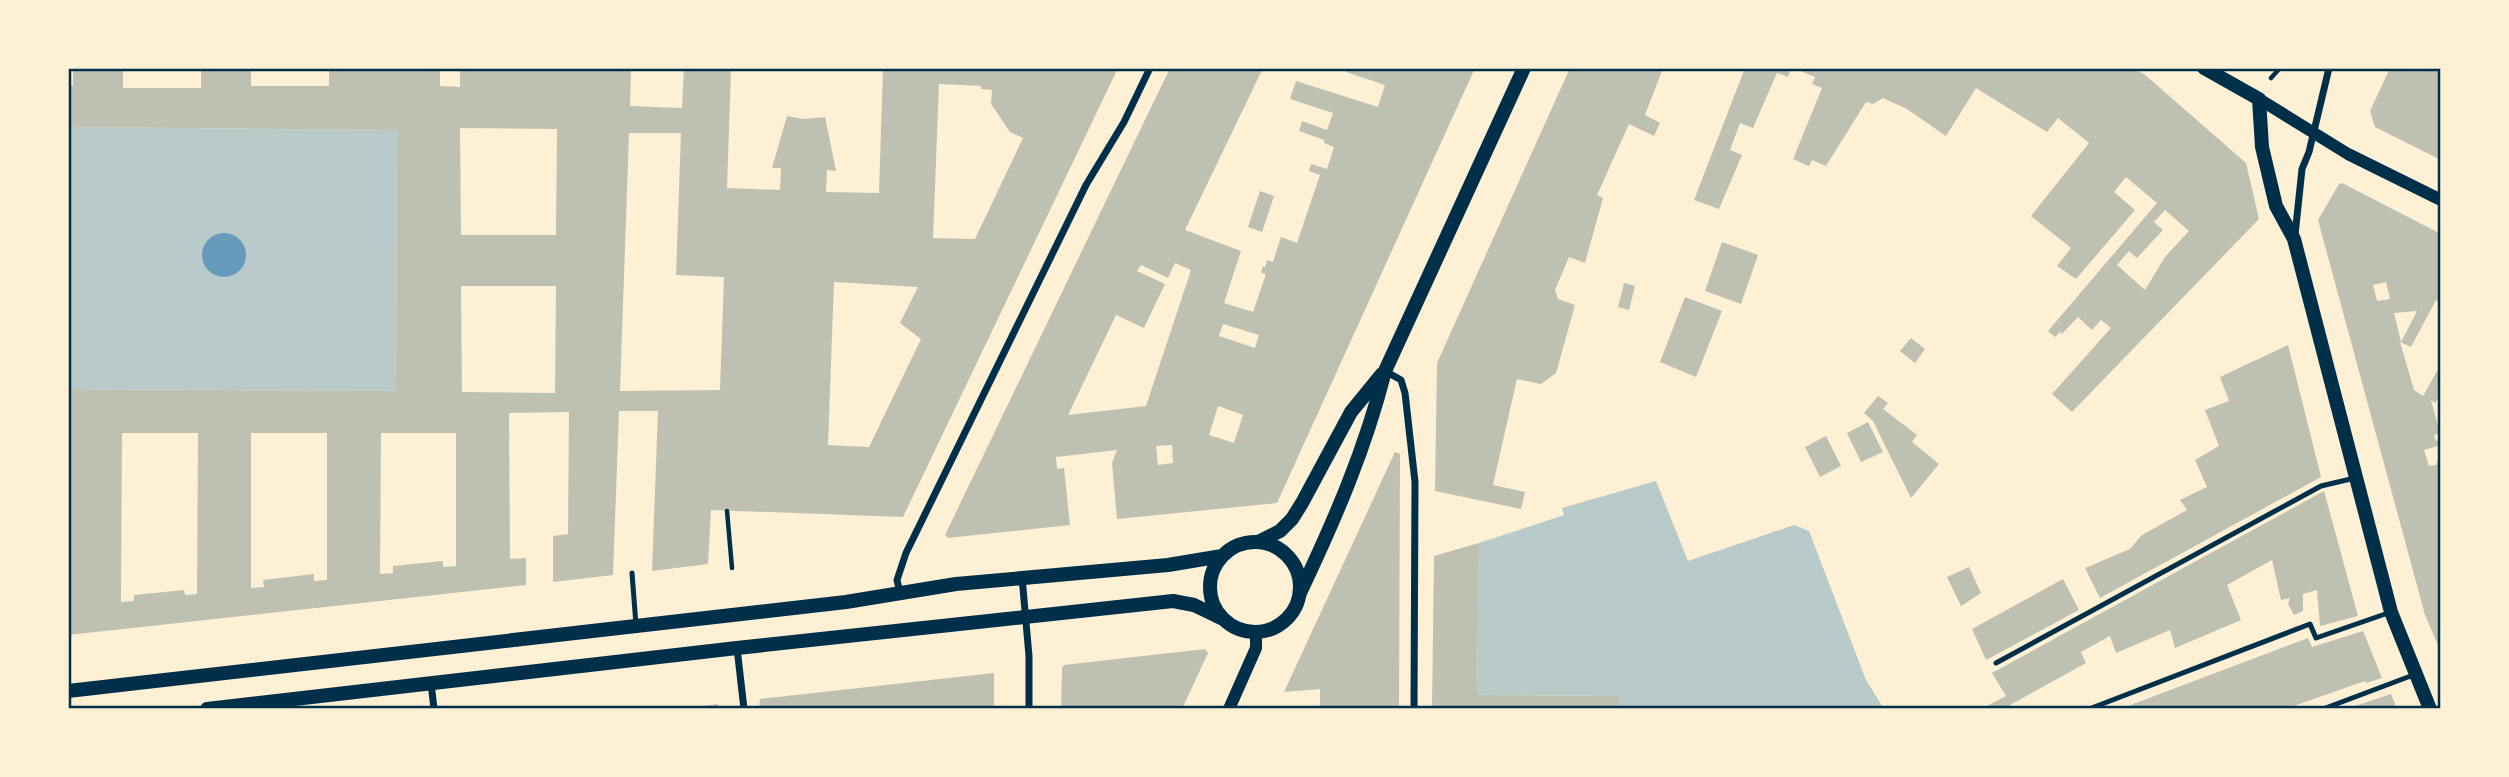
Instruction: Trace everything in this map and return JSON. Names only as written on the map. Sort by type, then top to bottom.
[{"type":"main road","points":[[206,709],[1173,601],[1194,604],[1237,628],[1256,632],[1269,631],[1289,618],[1295,610],[1300,593],[1351,481],[1372,423],[1385,370],[1524,68]]},
{"type":"main road","points":[[2204,68],[2259,99],[2262,147],[2276,206],[2294,239],[2391,612],[2430,709]]},
{"type":"main road","points":[[1223,619],[1213,603],[1210,585],[1214,569],[1222,556],[1238,545],[1258,542],[1280,531],[1292,519],[1351,412],[1385,370]]},
{"type":"main road","points":[[1258,542],[1282,551],[1295,565],[1299,575],[1300,593]]},
{"type":"main road","points":[[68,691],[846,601],[1021,577],[1168,565],[1222,556]]},
{"type":"street","points":[[900,593],[897,580],[906,553],[1086,185],[1124,122],[1150,68]]},
{"type":"street","points":[[2294,239],[2302,169],[2329,68]]},
{"type":"street","points":[[2259,99],[2348,154],[2441,200]]},
{"type":"street","points":[[1385,370],[1401,380],[1405,393],[1415,482],[1414,709]]},
{"type":"street","points":[[1021,577],[1029,656],[1029,709]]},
{"type":"street","points":[[1229,709],[1256,648],[1256,632]]},
{"type":"street","points":[[737,648],[744,709]]},
{"type":"street","points":[[431,682],[434,709]]},
{"type":"lane","points":[[1996,663],[2321,486],[2355,478]]},
{"type":"lane","points":[[632,573],[636,625]]},
{"type":"lane","points":[[2089,709],[2310,624],[2316,638],[2391,612]]},
{"type":"lane","points":[[2323,709],[2416,674]]},
{"type":"path","points":[[727,510],[732,568]]},
{"type":"shaded area","points":[[68,127],[397,130],[396,391],[68,389]]},
{"type":"shaded area","points":[[1656,481],[1688,561],[1794,525],[1809,531],[1866,680],[1884,709],[1619,709],[1618,696],[1477,695],[1479,543],[1564,515],[1562,508]]},
{"type":"water","points":[[224,233],[233,234],[240,239],[245,246],[245,264],[240,271],[233,276],[224,277],[215,276],[208,271],[203,264],[202,255],[203,246],[208,239],[215,234]]},
{"type":"building","points":[[73,68],[123,68],[123,88],[201,88],[201,68],[251,68],[251,86],[329,86],[329,68],[440,68],[440,86],[460,87],[460,68],[631,68],[630,106],[682,108],[684,68],[731,68],[727,188],[780,190],[781,168],[772,168],[787,116],[803,119],[825,117],[836,171],[827,170],[826,192],[879,193],[883,68],[1118,68],[903,517],[711,510],[708,564],[652,571],[658,411],[619,411],[613,575],[553,582],[553,536],[568,534],[569,412],[509,413],[510,559],[526,558],[526,585],[68,635],[68,389],[396,391],[397,130],[68,127],[68,86],[73,86]],"holes":[[[939,84],[981,86],[981,89],[992,90],[991,104],[1010,132],[1023,138],[975,239],[933,238]],[[460,128],[557,129],[556,235],[461,235]],[[629,133],[681,133],[676,275],[724,277],[720,390],[620,391]],[[834,282],[918,287],[900,323],[921,339],[869,447],[828,445]],[[461,286],[556,286],[555,393],[462,392]],[[122,433],[198,433],[197,594],[185,595],[184,590],[134,595],[134,601],[121,602]],[[251,433],[327,433],[327,580],[314,581],[314,574],[263,580],[264,587],[251,588]],[[381,433],[456,433],[456,566],[443,567],[443,561],[393,566],[393,573],[380,574]]]},
{"type":"building","points":[[1170,68],[1263,68],[1185,230],[1241,251],[1224,303],[1253,312],[1266,274],[1261,273],[1263,266],[1265,267],[1267,260],[1273,262],[1281,237],[1297,243],[1320,175],[1309,171],[1311,164],[1327,169],[1334,147],[1324,143],[1324,140],[1299,131],[1302,121],[1327,130],[1333,113],[1290,99],[1296,81],[1378,107],[1385,85],[1346,72],[1347,68],[1475,68],[1277,503],[1117,519],[1112,463],[1117,450],[1056,457],[1057,469],[1064,468],[1070,525],[948,538],[945,535]],"holes":[[[1175,263],[1191,270],[1146,406],[1068,415],[1116,315],[1144,328],[1165,284],[1137,271],[1141,265],[1168,278]],[[1223,324],[1259,335],[1255,348],[1219,336]],[[1218,406],[1243,415],[1234,443],[1209,435]],[[1172,445],[1173,463],[1158,465],[1156,446]]]},
{"type":"building","points":[[1570,68],[1663,68],[1645,115],[1660,123],[1654,136],[1629,124],[1597,195],[1603,198],[1585,263],[1569,257],[1555,290],[1558,299],[1575,305],[1556,373],[1541,384],[1517,379],[1493,485],[1525,492],[1521,509],[1435,491],[1437,363]]},
{"type":"building","points":[[1745,68],[1791,68],[1788,77],[1777,73],[1753,128],[1740,123],[1730,150],[1742,155],[1719,209],[1694,200]]},
{"type":"building","points":[[1793,68],[2131,68],[2144,74],[2246,163],[2259,219],[2072,412],[2052,394],[2111,328],[2101,320],[2092,330],[2078,317],[2062,334],[2060,332],[2055,337],[2048,331],[2157,203],[2126,177],[2114,192],[2135,210],[2076,279],[2057,266],[2071,248],[2031,216],[2089,143],[2058,118],[2047,132],[1976,88],[1946,136],[1907,109],[1883,98],[1873,104],[1866,102],[1826,166],[1812,160],[1809,166],[1793,159],[1822,88],[1812,84],[1815,77]],"holes":[[[2165,210],[2189,231],[2165,257],[2145,290],[2117,265],[2129,251],[2137,258],[2163,230],[2154,222]]]},
{"type":"building","points":[[2390,68],[2441,68],[2441,160],[2375,127],[2370,111]]},
{"type":"building","points":[[2342,183],[2441,234],[2441,302],[2436,300],[2411,347],[2400,342],[2414,390],[2423,396],[2437,371],[2441,373],[2441,394],[2435,403],[2431,400],[2440,433],[2434,435],[2436,441],[2441,439],[2441,445],[2424,450],[2429,466],[2436,465],[2441,454],[2441,652],[2425,615],[2318,220]],"holes":[[[2386,282],[2390,299],[2377,301],[2373,285]],[[2417,311],[2401,342],[2394,313]]]},
{"type":"building","points":[[1260,191],[1274,196],[1262,232],[1248,227]]},
{"type":"building","points":[[1722,242],[1758,255],[1741,304],[1705,291]]},
{"type":"building","points":[[1624,283],[1635,286],[1629,310],[1618,307]]},
{"type":"building","points":[[1685,297],[1722,311],[1696,377],[1660,362]]},
{"type":"building","points":[[1911,338],[1925,349],[1915,363],[1900,351]]},
{"type":"building","points":[[2288,345],[2321,477],[2100,598],[2085,568],[2130,549],[2142,535],[2187,510],[2180,500],[2207,487],[2195,460],[2219,446],[2205,410],[2229,401],[2220,377]]},
{"type":"building","points":[[1878,396],[1888,403],[1883,409],[1917,435],[1912,442],[1939,464],[1911,498],[1873,421],[1864,413]]},
{"type":"building","points":[[1868,422],[1883,452],[1861,462],[1847,433]]},
{"type":"building","points":[[1826,436],[1841,466],[1820,477],[1805,447]]},
{"type":"building","points":[[1395,452],[1400,454],[1399,709],[1320,709],[1320,689],[1284,692]]},
{"type":"building","points":[[2324,491],[2358,616],[2320,626],[2317,590],[2303,594],[2303,611],[2294,615],[2288,604],[2290,598],[2281,600],[2272,560],[2227,585],[2241,620],[2175,648],[2170,630],[2116,653],[2110,636],[2081,652],[2086,663],[2010,705],[2013,709],[1981,709],[2006,696],[1992,673]]},
{"type":"building","points":[[1479,543],[1477,695],[1619,696],[1619,709],[1432,709],[1434,556]]},
{"type":"building","points":[[1969,567],[1981,593],[1961,606],[1947,577]]},
{"type":"building","points":[[2063,579],[2079,610],[1986,660],[1972,629]]},
{"type":"building","points":[[2363,631],[2382,678],[2366,683],[2365,681],[2285,709],[2120,709],[2308,638],[2312,647]]},
{"type":"building","points":[[1205,649],[1208,653],[1182,709],[1061,709],[1064,665]]},
{"type":"building","points":[[994,673],[994,709],[759,709],[760,699]]},
{"type":"building","points":[[2391,694],[2397,709],[2348,709],[2355,706]]},
{"type":"building","points":[[718,704],[718,709],[696,709],[696,707]]}]
